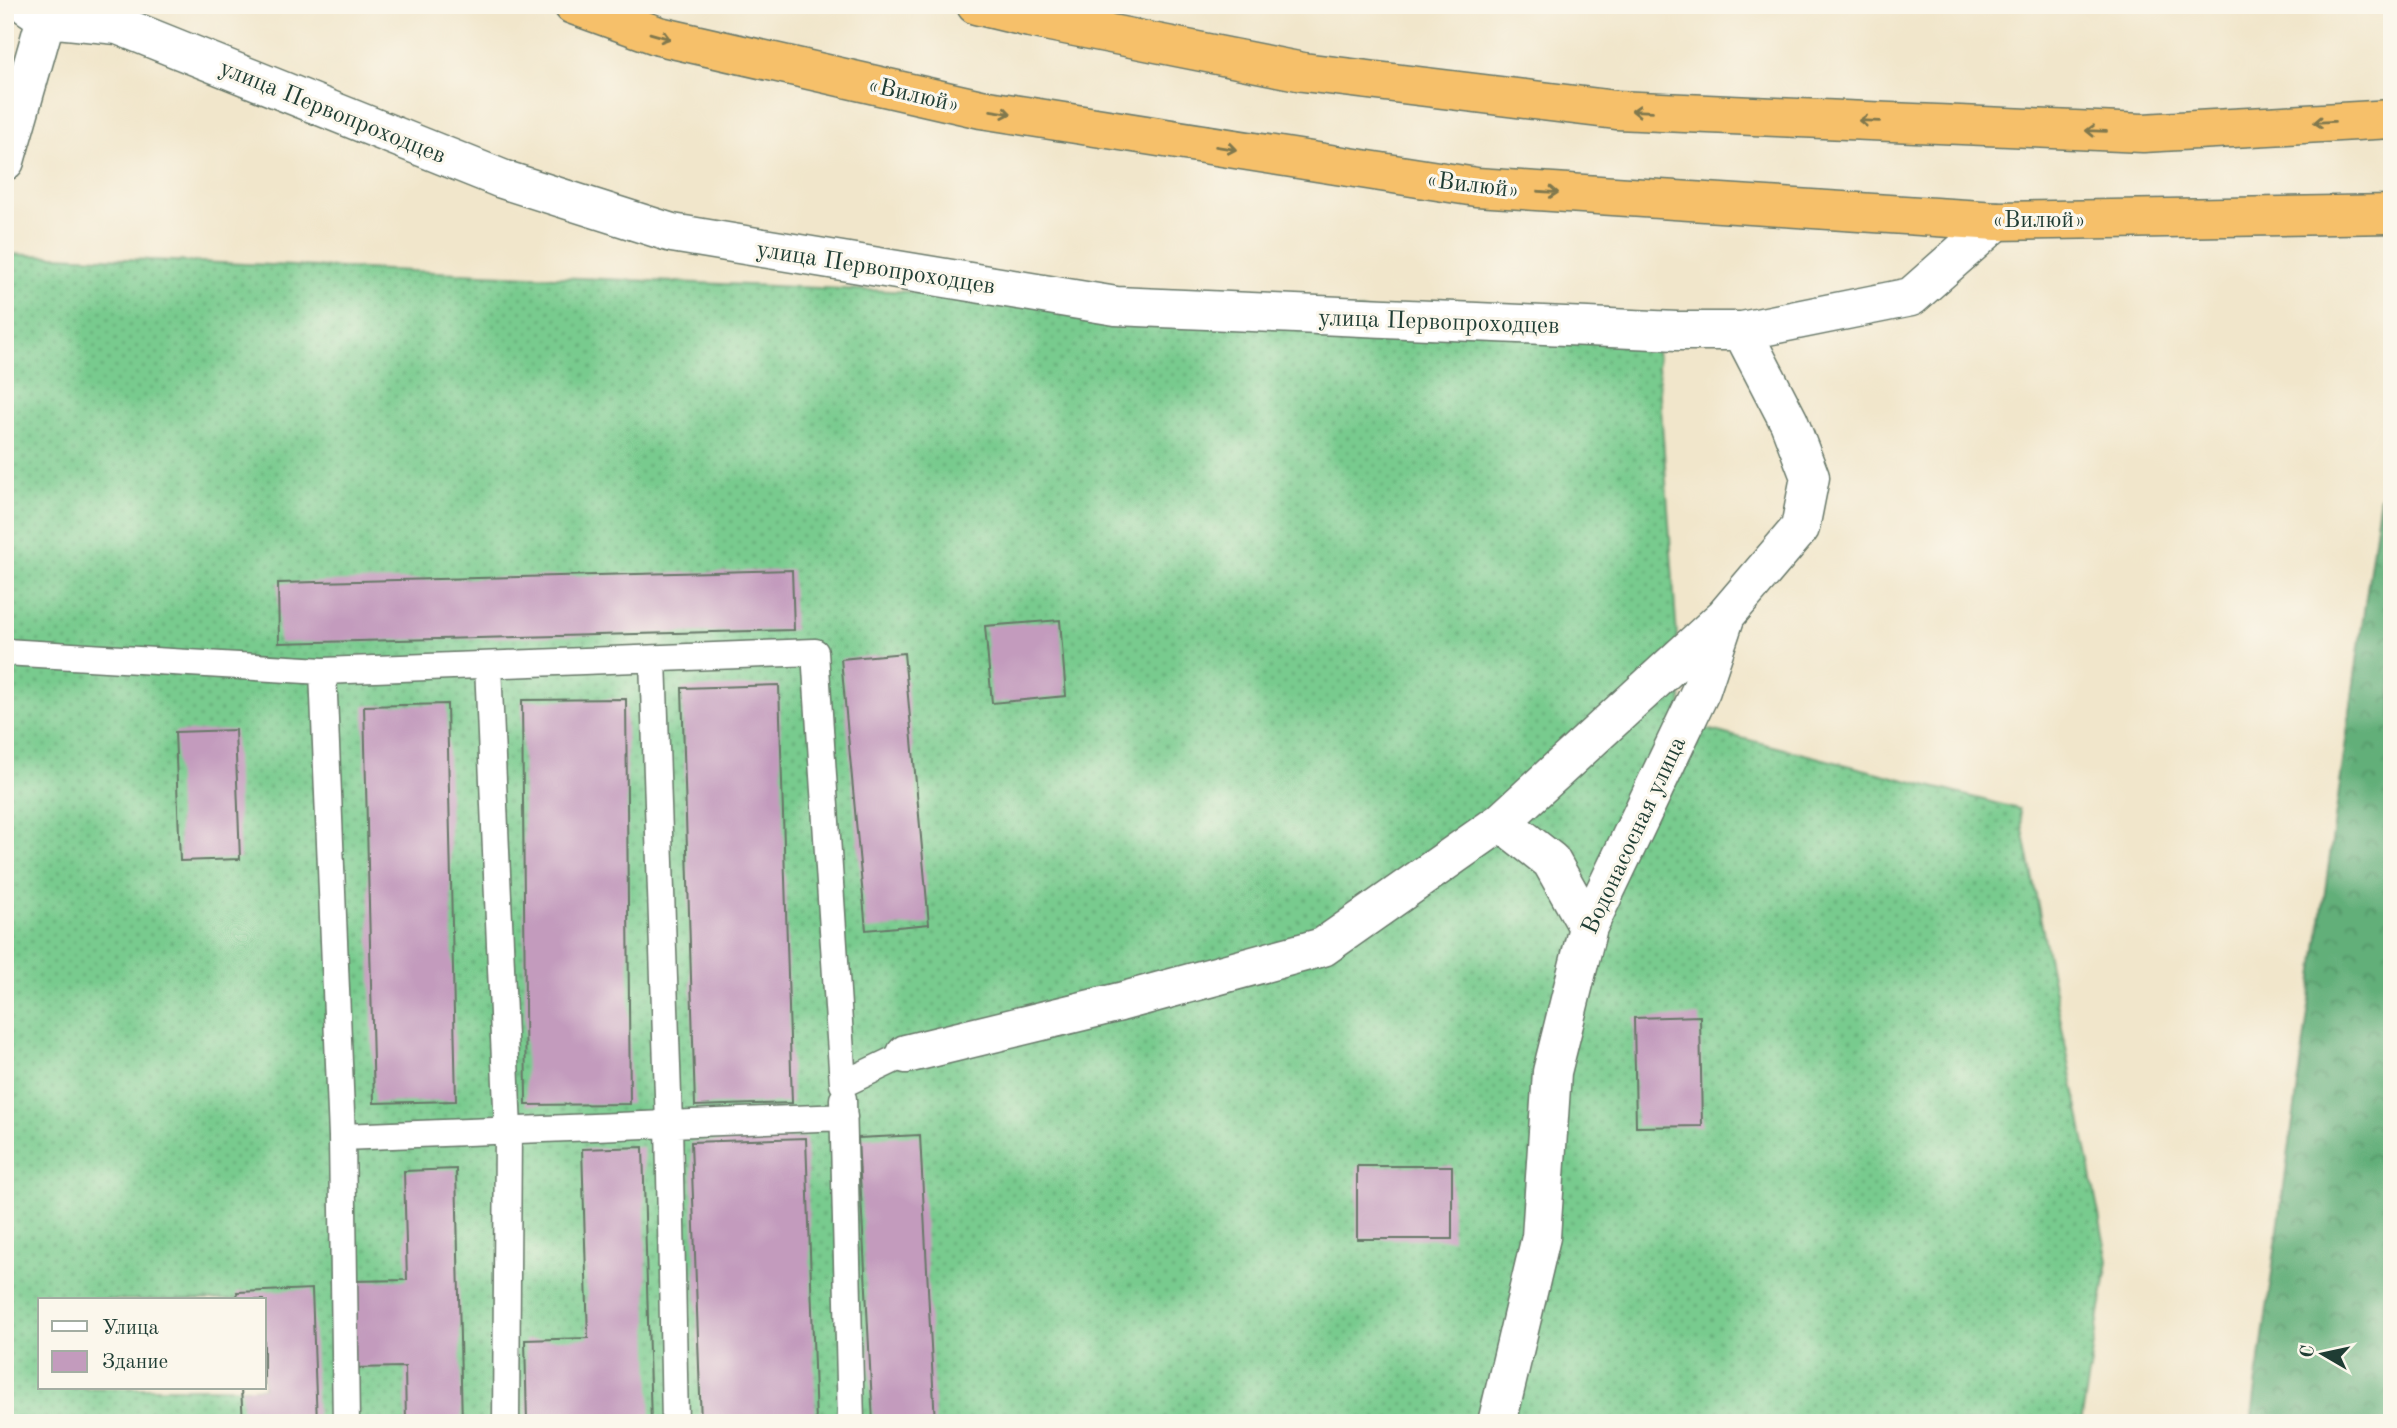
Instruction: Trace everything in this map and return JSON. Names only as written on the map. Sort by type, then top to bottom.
[{"type":"highway","name":"«Вилюй»","points":[[573,5],[659,36],[981,109],[1476,187],[1997,221],[2392,214]]},
{"type":"highway","points":[[976,5],[1030,19],[1303,72],[1616,110],[2143,133],[2392,118]]},
{"type":"street","name":"улица Первопроходцев","points":[[37,12],[117,25],[502,179],[672,233],[1116,306],[1650,330],[1742,331],[1911,297],[1997,221]]},
{"type":"street","points":[[5,161],[37,12]]},
{"type":"street","name":"Водонасосная улица","points":[[1497,1423],[1541,1237],[1552,1072],[1588,927],[1701,690],[1726,615],[1800,528],[1810,477],[1789,422],[1742,331]]},
{"type":"street","points":[[906,1054],[1120,1002],[1323,947],[1501,822],[1726,615]]},
{"type":"street","points":[[1501,822],[1551,861],[1588,927]]},
{"type":"lane","points":[[5,652],[324,671],[815,652],[843,1084],[851,1423]]},
{"type":"lane","points":[[653,659],[676,1423]]},
{"type":"lane","points":[[488,665],[508,1130],[506,1423]]},
{"type":"lane","points":[[324,671],[342,1136],[346,1423]]},
{"type":"lane","points":[[843,1084],[906,1054]]},
{"type":"lane","points":[[342,1136],[844,1117]]},
{"type":"green space","points":[[5,254],[1655,323],[1683,723],[2019,809],[2108,1261],[2081,1423],[5,1423]]},
{"type":"green space","points":[[2380,496],[2392,497],[2392,1423],[2251,1423]]},
{"type":"building","points":[[792,570],[794,630],[279,643],[278,583]]},
{"type":"building","points":[[1060,620],[1066,696],[992,703],[985,626]]},
{"type":"building","points":[[904,653],[929,924],[866,930],[841,659]]},
{"type":"building","points":[[779,685],[792,1103],[695,1106],[682,688]]},
{"type":"building","points":[[626,699],[630,1104],[526,1105],[522,700]]},
{"type":"building","points":[[447,704],[456,1101],[374,1103],[364,706]]},
{"type":"building","points":[[235,730],[240,859],[180,861],[175,732]]},
{"type":"building","points":[[1700,1016],[1702,1126],[1636,1127],[1634,1018]]},
{"type":"building","points":[[920,1135],[935,1423],[873,1423],[858,1138]]},
{"type":"building","points":[[806,1138],[816,1423],[701,1423],[691,1142]]},
{"type":"building","points":[[643,1147],[651,1423],[527,1423],[525,1340],[588,1338],[582,1149]]},
{"type":"building","points":[[1357,1166],[1452,1166],[1452,1239],[1357,1239]]},
{"type":"building","points":[[456,1169],[462,1423],[406,1423],[405,1367],[353,1368],[351,1281],[407,1280],[404,1171]]},
{"type":"building","points":[[312,1289],[317,1423],[243,1423],[241,1390],[266,1390],[266,1298],[238,1298],[237,1292]]}]
